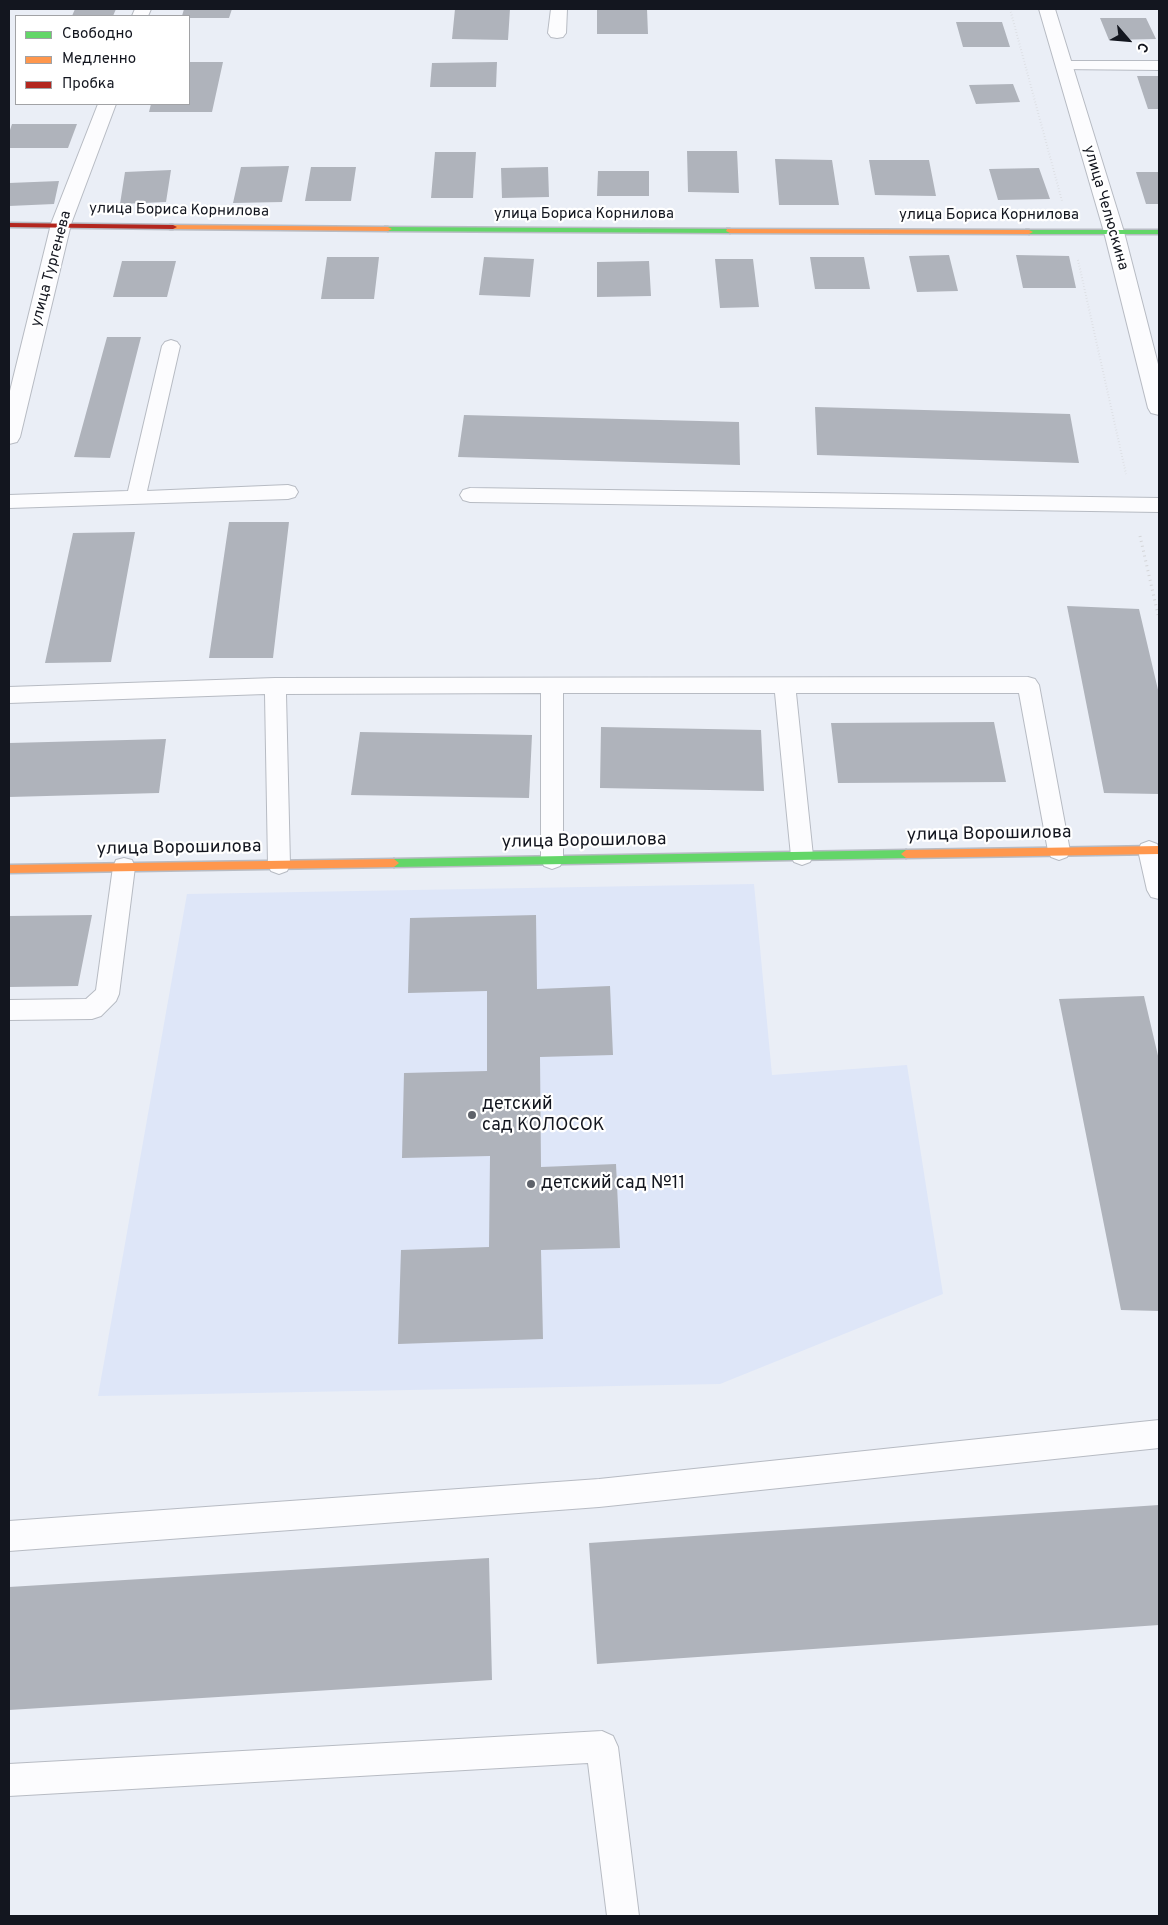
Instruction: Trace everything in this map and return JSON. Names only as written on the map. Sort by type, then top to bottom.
[{"type":"street","points":[[557,33],[559,9]]},
{"type":"street","name":"улица Челюскина","points":[[1047,9],[1114,232],[1159,408]]},
{"type":"street","name":"улица Тургенева","points":[[9,437],[61,224],[107,105]]},
{"type":"street","name":"улица Бориса Корнилова","points":[[9,225],[61,224],[436,230],[1159,232]]},
{"type":"street","name":"улица Ворошилова","points":[[9,869],[1154,850]]},
{"type":"lane","points":[[1064,66],[1159,66]]},
{"type":"lane","points":[[136,497],[171,346]]},
{"type":"lane","points":[[9,502],[288,492]]},
{"type":"lane","points":[[470,495],[1159,505]]},
{"type":"lane","points":[[785,685],[802,856]]},
{"type":"lane","points":[[9,695],[275,686],[1028,685],[1060,851]]},
{"type":"lane","points":[[275,686],[279,865]]},
{"type":"lane","points":[[552,686],[552,860]]},
{"type":"lane","points":[[1154,850],[1159,890]]},
{"type":"lane","points":[[9,1010],[92,1009],[107,994],[124,867]]},
{"type":"lane","points":[[9,1536],[599,1493],[1159,1434]]},
{"type":"lane","points":[[9,1780],[602,1747],[622,1916]]},
{"type":"path","points":[[1010,9],[1071,231],[1159,619]]},
{"type":"shaded area","name":"детский сад №11","points":[[754,884],[772,1075],[907,1065],[943,1294],[720,1384],[98,1396],[187,894]]},
{"type":"building","points":[[75,9],[116,9],[113,15],[72,15]]},
{"type":"building","points":[[184,9],[232,9],[229,18],[190,18],[190,15],[182,15]]},
{"type":"building","points":[[455,9],[510,9],[508,40],[452,39]]},
{"type":"building","points":[[597,9],[647,9],[648,34],[597,34]]},
{"type":"building","points":[[1100,18],[1146,18],[1156,39],[1109,40]]},
{"type":"building","points":[[956,22],[1002,22],[1010,47],[963,47]]},
{"type":"building","points":[[190,62],[223,62],[212,112],[149,112],[151,105],[190,105]]},
{"type":"building","points":[[497,62],[496,87],[430,87],[432,63]]},
{"type":"building","points":[[1137,76],[1159,76],[1159,109],[1148,109]]},
{"type":"building","points":[[1013,84],[1020,102],[976,104],[969,85]]},
{"type":"building","points":[[12,124],[77,124],[68,148],[9,148],[9,133]]},
{"type":"building","points":[[687,151],[737,151],[739,193],[688,192]]},
{"type":"building","points":[[435,152],[476,152],[473,198],[431,198]]},
{"type":"building","points":[[775,159],[832,160],[839,205],[779,205]]},
{"type":"building","points":[[869,160],[929,160],[936,196],[875,195]]},
{"type":"building","points":[[289,166],[282,202],[233,203],[241,167]]},
{"type":"building","points":[[311,167],[356,167],[351,201],[305,201]]},
{"type":"building","points":[[548,167],[549,197],[502,198],[501,168]]},
{"type":"building","points":[[1039,168],[1050,199],[998,200],[989,169]]},
{"type":"building","points":[[171,170],[166,202],[120,204],[125,172]]},
{"type":"building","points":[[598,171],[649,171],[649,196],[597,196]]},
{"type":"building","points":[[1136,172],[1159,172],[1159,204],[1146,204]]},
{"type":"building","points":[[59,181],[54,204],[9,206],[9,183]]},
{"type":"building","points":[[949,255],[958,291],[917,292],[909,256]]},
{"type":"building","points":[[1016,255],[1069,256],[1076,288],[1023,288]]},
{"type":"building","points":[[327,257],[379,257],[374,299],[321,299]]},
{"type":"building","points":[[484,257],[534,259],[530,297],[479,295]]},
{"type":"building","points":[[810,257],[864,257],[870,289],[815,289]]},
{"type":"building","points":[[715,259],[753,259],[759,307],[720,308]]},
{"type":"building","points":[[122,261],[176,261],[167,297],[113,297]]},
{"type":"building","points":[[649,261],[651,296],[597,297],[597,262]]},
{"type":"building","points":[[107,337],[141,337],[110,458],[74,457]]},
{"type":"building","points":[[815,407],[1070,414],[1079,463],[817,455]]},
{"type":"building","points":[[464,415],[739,422],[740,465],[458,457]]},
{"type":"building","points":[[229,522],[289,522],[273,658],[209,658]]},
{"type":"building","points":[[135,532],[111,662],[45,663],[73,533]]},
{"type":"building","points":[[1067,606],[1139,609],[1159,694],[1159,794],[1104,793]]},
{"type":"building","points":[[994,722],[1006,782],[838,783],[831,723]]},
{"type":"building","points":[[601,727],[761,730],[764,791],[600,788]]},
{"type":"building","points":[[360,732],[532,735],[529,798],[351,795]]},
{"type":"building","points":[[166,739],[159,793],[9,797],[9,743]]},
{"type":"building","points":[[92,915],[78,986],[9,987],[9,916]]},
{"type":"building","name":"детский сад КОЛОСОК","points":[[536,915],[537,989],[610,986],[613,1055],[540,1057],[541,1167],[616,1164],[620,1248],[541,1250],[543,1339],[398,1344],[401,1250],[489,1247],[490,1156],[402,1158],[404,1073],[487,1071],[487,991],[408,993],[410,918]]},
{"type":"building","points":[[1144,996],[1159,1060],[1159,1311],[1121,1310],[1059,999]]},
{"type":"building","points":[[1159,1505],[1159,1625],[597,1664],[589,1543]]},
{"type":"building","points":[[489,1558],[492,1680],[9,1710],[9,1587]]},
{"type":"traffic: fast","points":[[388,229],[730,231]]},
{"type":"traffic: fast","points":[[1029,232],[1159,232]]},
{"type":"traffic: fast","points":[[394,863],[906,854]]},
{"type":"traffic: slow","points":[[173,227],[388,229]]},
{"type":"traffic: slow","points":[[730,231],[1029,232]]},
{"type":"traffic: slow","points":[[906,854],[1159,850]]},
{"type":"traffic: slow","points":[[9,869],[394,863]]},
{"type":"traffic: jam","points":[[9,225],[173,227]]},
{"type":"place","name":"детский сад КОЛОСОК","points":[[472,1115]]},
{"type":"place","name":"детский сад №11","points":[[531,1184]]}]
